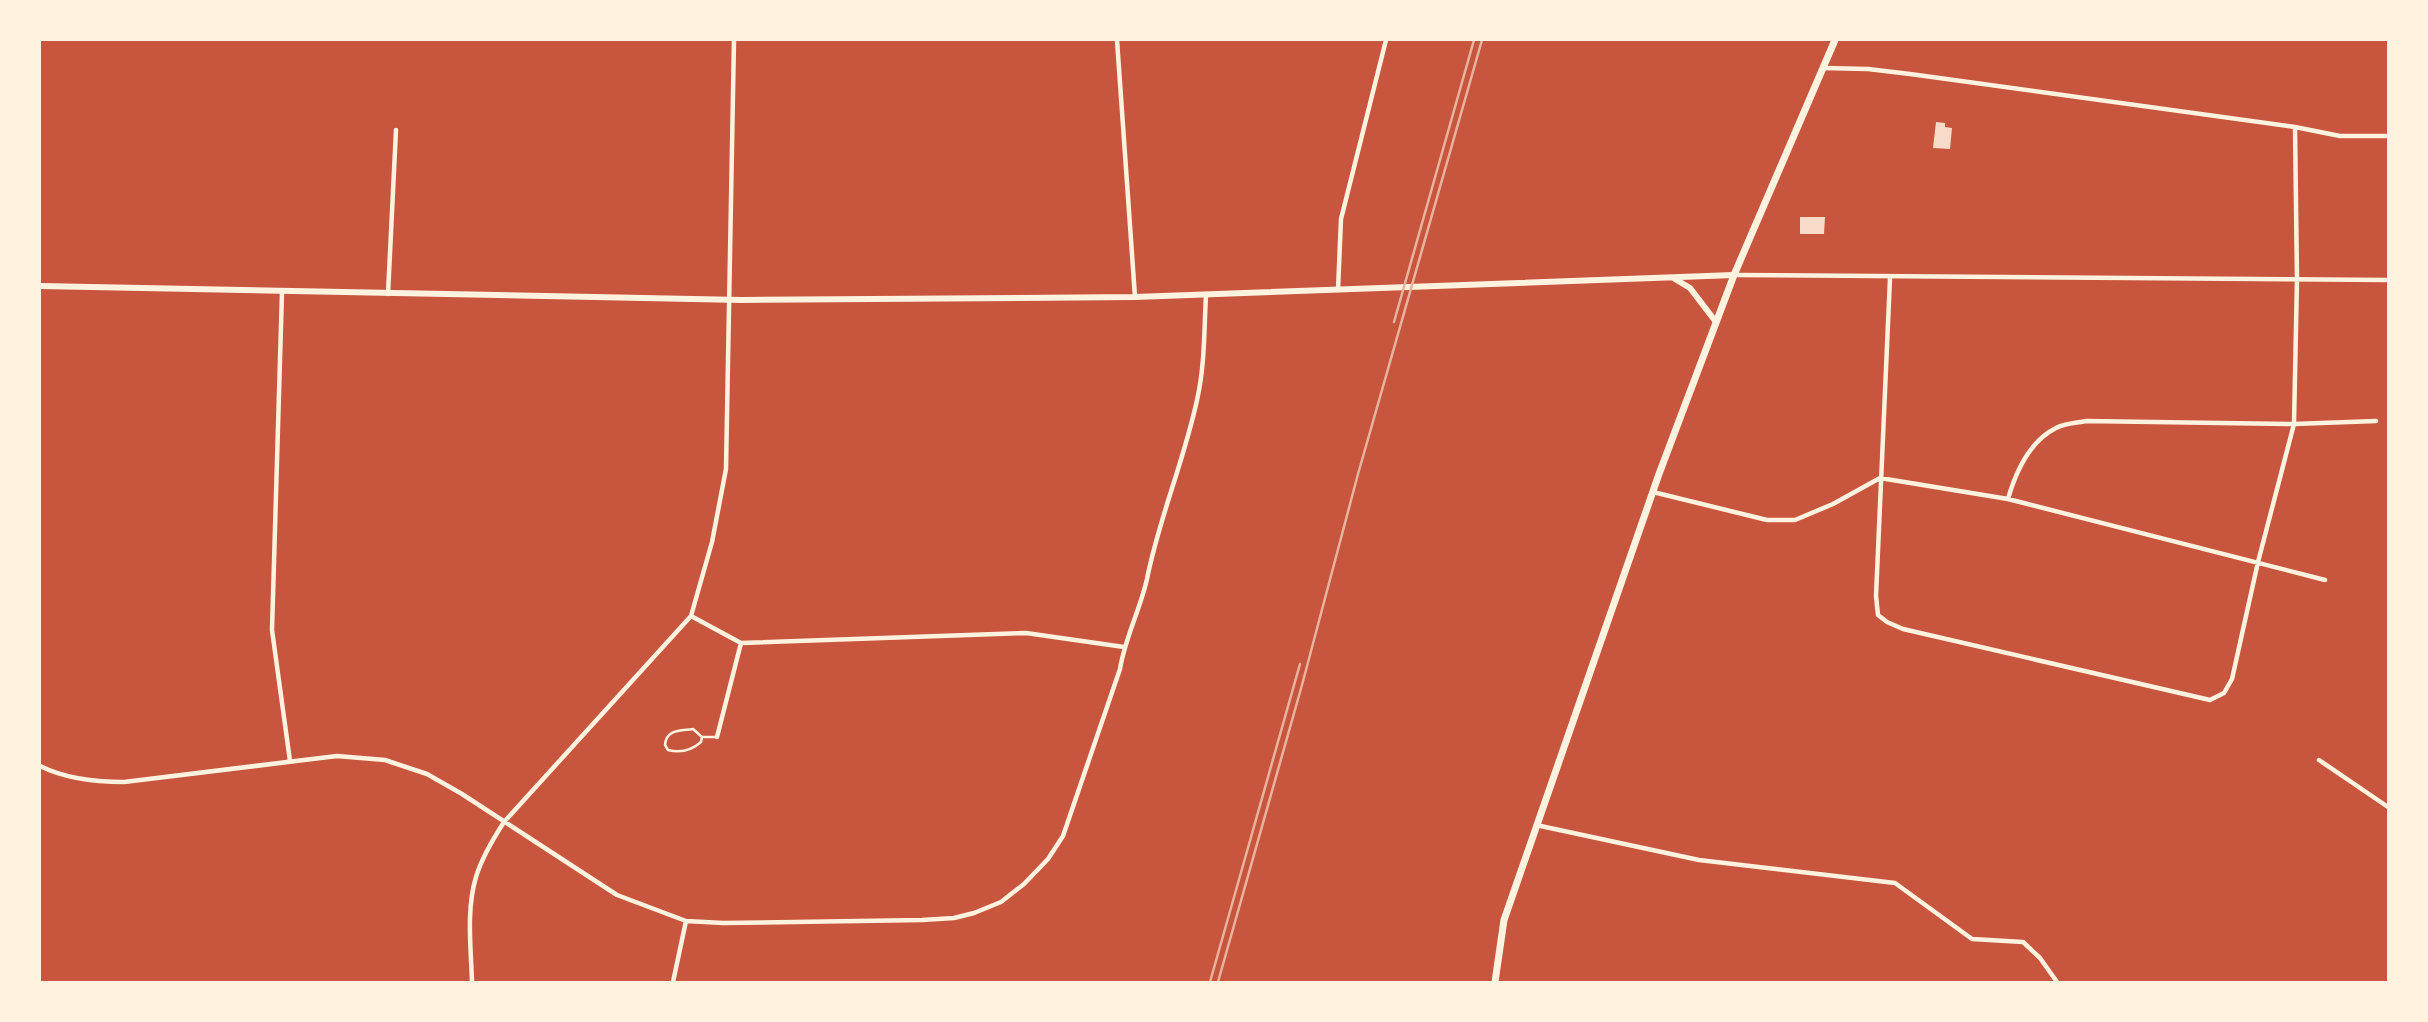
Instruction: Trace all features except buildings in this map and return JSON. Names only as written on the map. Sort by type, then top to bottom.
[{"type":"main road","points":[[1495,982],[1504,920],[1653,492],[1734,275],[1836,40]]},
{"type":"main road","points":[[40,286],[729,300],[1135,297],[1734,275]]},
{"type":"main road","points":[[1674,278],[1690,288],[1716,322]]},
{"type":"street","points":[[472,982],[471,902],[475,878],[484,855],[504,822],[692,616],[712,542],[726,468],[734,40]]},
{"type":"street","points":[[1117,40],[1135,297]]},
{"type":"street","points":[[1338,290],[1342,218],[1386,40]]},
{"type":"street","points":[[1823,68],[1868,69],[1910,74],[2295,127],[2340,136],[2388,136]]},
{"type":"street","points":[[1890,278],[1880,478],[1876,596],[1878,615],[1887,622],[1903,629],[2210,700],[2224,693],[2232,679],[2258,562],[2294,424],[2297,279],[2295,127]]},
{"type":"street","points":[[388,294],[396,130]]},
{"type":"street","points":[[1734,275],[1890,278],[2388,280]]},
{"type":"street","points":[[282,292],[272,630],[290,761]]},
{"type":"street","points":[[40,766],[73,777],[100,782],[124,782],[337,756],[385,760],[404,764],[434,778],[617,895],[686,921],[758,924],[946,919],[982,911],[1001,902],[1024,884],[1048,859],[1063,836],[1120,670],[1124,647],[1147,579],[1197,400],[1204,351],[1206,295]]},
{"type":"street","points":[[2008,499],[2026,456],[2039,439],[2058,426],[2086,421],[2294,424],[2376,421]]},
{"type":"street","points":[[1653,492],[1767,520],[1795,520],[1833,504],[1880,478],[2008,499],[2325,580]]},
{"type":"street","points":[[692,616],[742,643],[1026,633],[1124,647]]},
{"type":"street","points":[[718,737],[742,643]]},
{"type":"street","points":[[2319,760],[2388,807]]},
{"type":"street","points":[[1536,825],[1699,860],[1895,883],[1972,939],[2023,942],[2040,958],[2057,982]]},
{"type":"street","points":[[673,982],[686,921]]},
{"type":"lane","points":[[702,737],[701,742],[690,750],[672,751],[668,750],[665,744],[668,735],[672,732],[693,729],[702,737],[718,737]]},
{"type":"railway","points":[[1394,322],[1474,40]]},
{"type":"railway","points":[[1218,982],[1302,685],[1358,474],[1482,40]]},
{"type":"railway","points":[[1210,982],[1300,664]]}]
